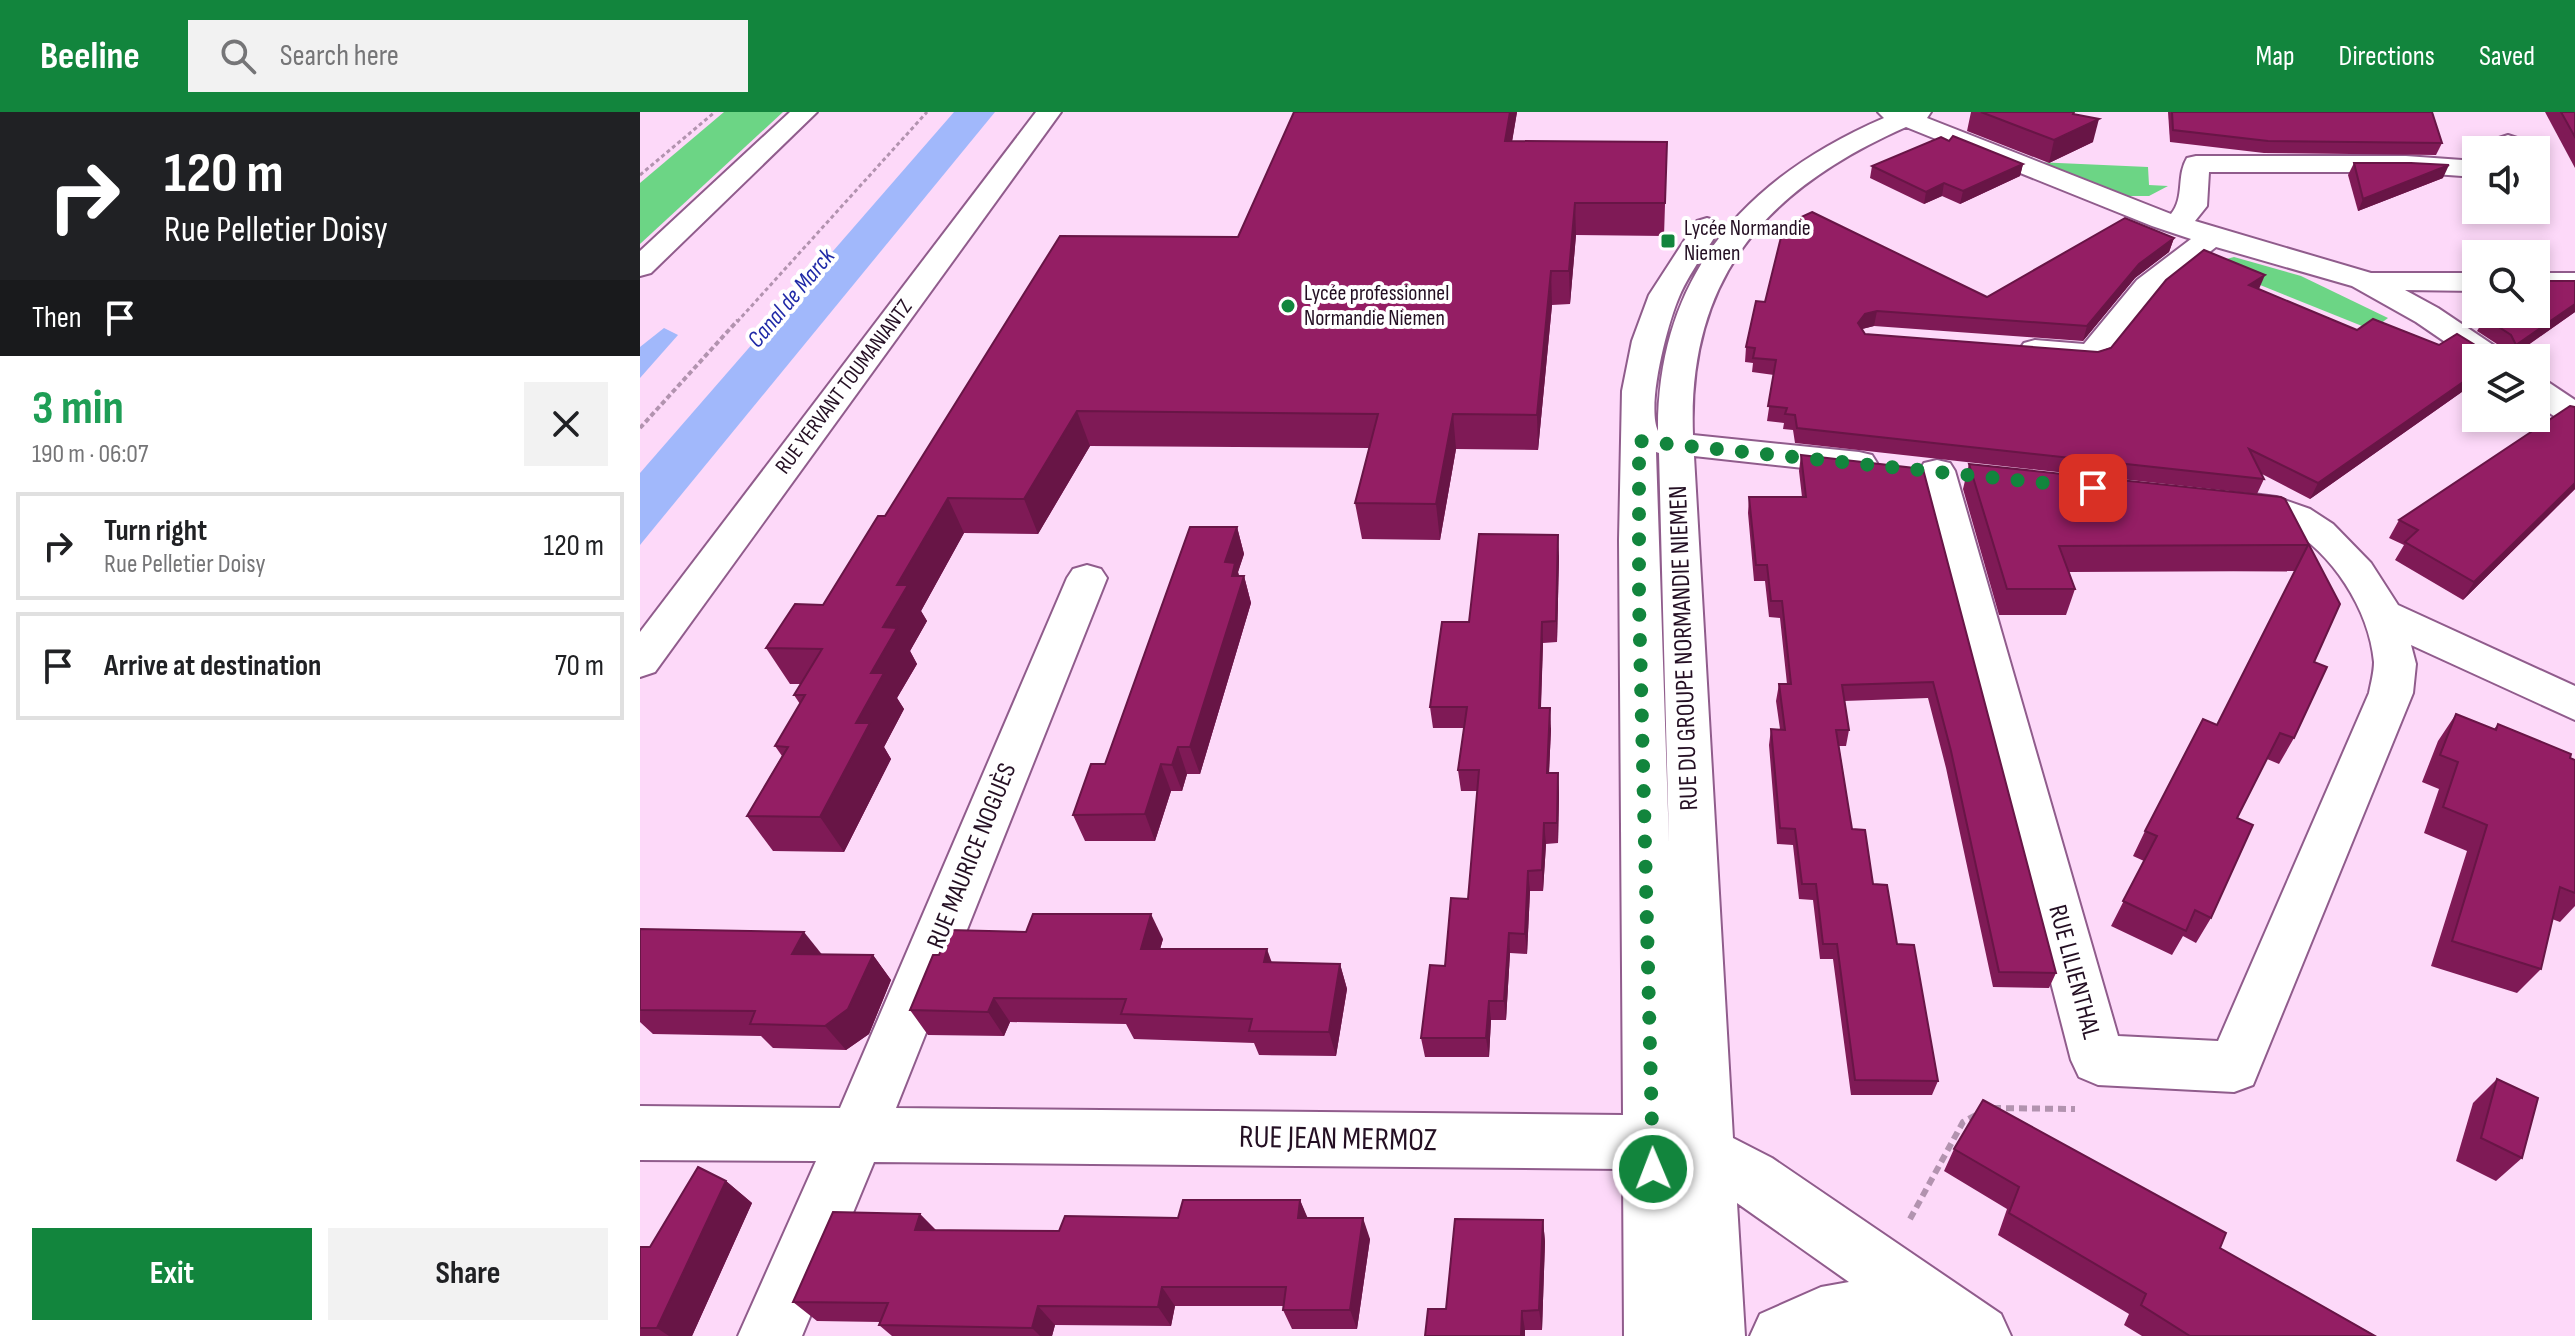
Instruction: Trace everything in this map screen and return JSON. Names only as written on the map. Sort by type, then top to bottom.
[{"type":"street","points":[[640,267],[805,112]]},
{"type":"street","name":"RUE YERVANT TOUMANIANTZ","points":[[640,662],[1049,112]]},
{"type":"street","points":[[1898,113],[2177,225],[2363,280],[2406,302],[2469,344]]},
{"type":"street","name":"RUE DU GROUPE NORMANDIE NIEMEN","points":[[1679,1148],[1638,556],[1657,442],[1641,373],[1650,333],[1664,295],[1698,239],[1725,209],[1774,169],[1834,131],[1898,113]]},
{"type":"street","points":[[2177,225],[2193,206],[2196,164],[2406,164],[2462,168]]},
{"type":"street","points":[[1999,347],[2093,354],[2148,286],[2211,237]]},
{"type":"street","points":[[2363,280],[2462,282]]},
{"type":"street","points":[[2550,282],[2575,282]]},
{"type":"street","points":[[2550,398],[2575,415]]},
{"type":"street","name":"RUE LILIENTHAL","points":[[1657,442],[1925,470],[2098,1060],[2234,1067],[2391,693],[2395,664],[2384,615]]},
{"type":"street","points":[[2203,499],[2276,509],[2308,524],[2337,548],[2357,572],[2384,615],[2575,704]]},
{"type":"street","name":"RUE MAURICE NOGUÈS","points":[[770,1336],[857,1135],[1087,578]]},
{"type":"street","name":"RUE JEAN MERMOZ","points":[[640,1133],[1679,1148],[1751,1178],[1978,1336]]},
{"type":"street","points":[[1656,1336],[1679,1148]]},
{"type":"street","points":[[1679,1148],[1713,1336]]},
{"type":"street","name":"RUE JEAN MERMOZ","points":[[1782,1336],[1807,1320],[1855,1310],[1934,1320],[1978,1336]]},
{"type":"path","points":[[640,175],[715,112]]},
{"type":"path","points":[[640,428],[927,112]]},
{"type":"path","points":[[1882,1269],[1963,1122],[1990,1108],[2093,1109],[2098,1060]]},
{"type":"green space","points":[[724,112],[783,112],[640,244],[640,183]]},
{"type":"green space","points":[[2036,162],[2148,167],[2149,185],[2168,186],[2149,196],[2128,196]]},
{"type":"green space","points":[[2234,257],[2301,276],[2388,318],[2372,330],[2208,264]]},
{"type":"water","points":[[954,112],[995,112],[640,545],[640,473]]},
{"type":"water","points":[[664,328],[678,335],[640,378],[640,347]]},
{"type":"building","points":[[1294,112],[1510,112],[1505,141],[1667,142],[1665,203],[1575,203],[1569,271],[1551,271],[1537,415],[1453,414],[1436,504],[1355,503],[1378,414],[1077,411],[1024,499],[948,498],[897,585],[908,585],[883,627],[897,628],[871,673],[884,673],[856,723],[870,723],[820,817],[747,816],[788,747],[775,746],[805,695],[794,695],[822,649],[766,648],[795,604],[823,605],[878,516],[885,516],[1060,236],[1238,237]]},
{"type":"building","points":[[1981,112],[2074,112],[2099,119],[2054,140]]},
{"type":"building","points":[[2172,112],[2432,112],[2442,143],[2268,141],[2173,130]]},
{"type":"building","points":[[2561,112],[2575,112],[2575,137]]},
{"type":"building","points":[[1953,136],[2023,164],[1963,191],[1944,183],[1926,192],[1872,166],[1941,137],[1949,141]]},
{"type":"building","points":[[2354,163],[2411,163],[2449,165],[2363,199]]},
{"type":"building","points":[[1812,212],[1987,297],[2125,218],[2174,238],[2139,264],[2087,326],[1877,311],[1865,314],[1858,323],[1865,334],[2098,352],[2111,348],[2166,280],[2204,250],[2265,275],[2249,285],[2357,330],[2373,319],[2439,345],[2457,334],[2473,344],[2462,344],[2462,383],[2318,483],[2249,449],[2264,479],[1797,428],[1795,415],[1785,414],[1787,408],[1768,406],[1776,360],[1753,358],[1755,348],[1746,347],[1756,301],[1765,302],[1784,225]]},
{"type":"building","points":[[2550,281],[2575,281],[2575,304],[2550,321]]},
{"type":"building","points":[[2500,328],[2540,328],[2517,344]]},
{"type":"building","points":[[2570,406],[2575,407],[2575,483],[2474,582],[2405,542],[2418,530],[2399,520],[2531,432],[2550,432],[2550,419]]},
{"type":"building","points":[[1801,455],[1923,469],[2056,973],[1999,972],[1933,682],[1842,685],[1849,730],[1836,730],[1852,829],[1865,830],[1873,884],[1887,885],[1897,944],[1914,945],[1938,1081],[1855,1080],[1837,944],[1823,944],[1816,884],[1802,884],[1795,829],[1780,828],[1771,729],[1785,730],[1779,684],[1791,684],[1782,601],[1771,601],[1767,565],[1756,565],[1749,497],[1806,497]]},
{"type":"building","points":[[1969,464],[2281,497],[2285,499],[2340,604],[2314,662],[2327,667],[2294,738],[2280,733],[2237,818],[2253,825],[2211,918],[2195,910],[2186,931],[2123,901],[2157,836],[2145,831],[2203,719],[2217,725],[2308,545],[2059,546],[2075,589],[2007,589]]},
{"type":"building","points":[[1190,527],[1237,527],[1225,562],[1235,563],[1232,576],[1244,576],[1190,747],[1178,747],[1172,765],[1161,764],[1145,814],[1073,815],[1091,764],[1105,764]]},
{"type":"building","points":[[1479,534],[1558,535],[1556,621],[1542,622],[1539,708],[1550,708],[1547,773],[1558,773],[1557,823],[1544,823],[1542,870],[1528,871],[1525,934],[1509,933],[1504,1001],[1489,1001],[1486,1038],[1421,1038],[1430,965],[1445,966],[1451,898],[1468,899],[1479,770],[1458,770],[1467,707],[1430,707],[1442,622],[1469,622]]},
{"type":"building","points":[[2456,714],[2496,730],[2498,724],[2571,754],[2570,758],[2575,760],[2575,893],[2560,887],[2541,969],[2452,941],[2487,825],[2443,807],[2458,762],[2440,755]]},
{"type":"building","points":[[1033,914],[1151,914],[1141,949],[1267,949],[1264,962],[1340,964],[1329,1032],[1249,1031],[1252,1019],[1121,1014],[1126,999],[994,998],[988,1012],[910,1010],[933,955],[939,955],[950,930],[1026,932]]},
{"type":"building","points":[[640,929],[804,932],[792,954],[873,955],[848,1009],[825,1026],[750,1024],[755,1011],[640,1010]]},
{"type":"building","points":[[2497,1079],[2538,1098],[2522,1158],[2481,1138]]},
{"type":"building","points":[[1983,1100],[2226,1233],[2220,1248],[2375,1336],[2190,1336],[2141,1305],[2146,1294],[2009,1213],[2019,1187],[1954,1149]]},
{"type":"building","points":[[698,1167],[726,1181],[657,1328],[640,1328],[640,1247],[650,1247]]},
{"type":"building","points":[[1183,1200],[1300,1200],[1298,1218],[1363,1218],[1350,1310],[1283,1310],[1286,1287],[1162,1287],[1158,1307],[1038,1306],[1032,1328],[879,1325],[888,1303],[793,1302],[833,1212],[920,1214],[915,1230],[1059,1231],[1065,1216],[1178,1218]]},
{"type":"building","points":[[1455,1219],[1543,1220],[1539,1310],[1522,1311],[1521,1336],[1425,1336],[1428,1309],[1446,1309]]},
{"type":"place","name":"Lycée Normandie Niemen","points":[[1668,241]]},
{"type":"place","name":"Lycée professionnel Normandie Niemen","points":[[1288,306]]},
{"type":"route","points":[[1653,1169],[1639,602],[1639,441],[2093,488]]},
{"type":"water label","name":"Canal de Marck","points":[[791,298]]}]
